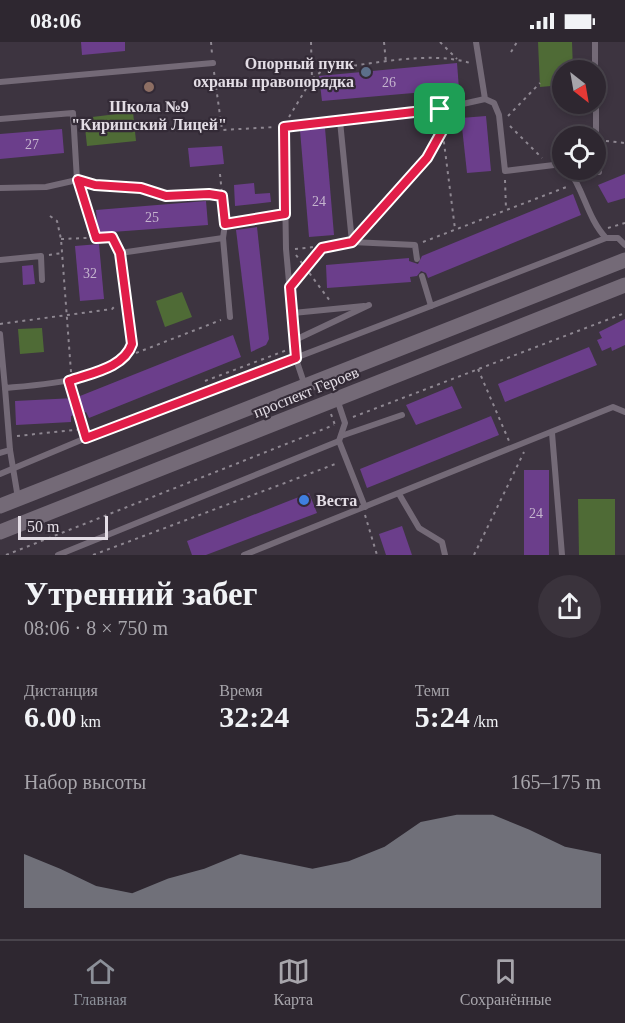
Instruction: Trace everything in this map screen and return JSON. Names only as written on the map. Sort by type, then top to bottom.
[{"type":"main road","name":"проспект Героев","points":[[0,506],[625,260]]},
{"type":"main road","name":"проспект Героев","points":[[0,532],[625,285]]},
{"type":"lane","points":[[476,42],[485,99]]},
{"type":"lane","points":[[595,42],[595,60]]},
{"type":"lane","points":[[0,82],[213,63]]},
{"type":"lane","points":[[305,386],[296,358],[290,287],[285,214],[284,127],[440,109],[485,99],[494,103],[499,115],[505,171],[551,166]]},
{"type":"lane","points":[[0,119],[73,113],[78,180],[46,187],[0,188]]},
{"type":"lane","points":[[340,122],[352,242],[415,245],[417,259]]},
{"type":"lane","points":[[577,180],[600,231],[606,238]]},
{"type":"lane","points":[[230,317],[223,238],[225,224],[285,214]]},
{"type":"lane","points":[[0,474],[86,438],[606,238],[618,237],[625,245]]},
{"type":"lane","points":[[5,388],[69,381],[118,363],[128,356],[132,344],[120,253],[223,238]]},
{"type":"lane","points":[[0,260],[41,256],[42,280]]},
{"type":"lane","points":[[422,276],[431,306]]},
{"type":"lane","points":[[293,313],[369,305],[295,343]]},
{"type":"lane","points":[[0,334],[12,469],[19,500]]},
{"type":"lane","points":[[337,398],[343,421],[340,439],[365,507]]},
{"type":"lane","points":[[243,555],[613,407],[625,412]]},
{"type":"lane","points":[[58,555],[402,415]]},
{"type":"lane","points":[[552,433],[562,555]]},
{"type":"lane","points":[[0,453],[10,450]]},
{"type":"lane","points":[[399,494],[419,528],[442,542],[445,555]]},
{"type":"path","points":[[211,42],[222,130],[284,127],[312,79],[323,70],[386,63],[457,59],[478,66]]},
{"type":"path","points":[[311,42],[312,79]]},
{"type":"path","points":[[384,42],[386,63]]},
{"type":"path","points":[[440,42],[457,59]]},
{"type":"path","points":[[511,52],[517,42]]},
{"type":"path","points":[[540,83],[504,120],[551,166]]},
{"type":"path","points":[[330,301],[292,249],[322,248],[352,242],[427,158],[442,131],[459,114],[457,105]]},
{"type":"path","points":[[440,109],[455,229]]},
{"type":"path","points":[[606,140],[625,143]]},
{"type":"path","points":[[505,171],[506,209]]},
{"type":"path","points":[[220,174],[225,224]]},
{"type":"path","points":[[78,180],[95,185],[141,188],[166,196],[209,194],[222,196]]},
{"type":"path","points":[[78,180],[96,238]]},
{"type":"path","points":[[415,245],[579,183]]},
{"type":"path","points":[[50,216],[57,221],[61,239],[68,315],[69,381],[86,438]]},
{"type":"path","points":[[600,231],[625,223]]},
{"type":"path","points":[[61,239],[112,237],[120,253]]},
{"type":"path","points":[[290,287],[322,248]]},
{"type":"path","points":[[41,256],[62,253]]},
{"type":"path","points":[[0,324],[111,309],[126,294]]},
{"type":"path","points":[[6,555],[343,421],[625,313]]},
{"type":"path","points":[[128,356],[230,317]]},
{"type":"path","points":[[195,386],[295,343]]},
{"type":"path","points":[[478,369],[513,448]]},
{"type":"path","points":[[9,436],[84,429]]},
{"type":"path","points":[[474,555],[530,442]]},
{"type":"path","points":[[93,555],[346,460]]},
{"type":"path","points":[[365,507],[366,523],[377,555]]},
{"type":"green space","points":[[538,42],[572,42],[573,60],[552,60],[552,86],[540,87]]},
{"type":"green space","points":[[133,112],[136,141],[87,146],[84,118]]},
{"type":"green space","points":[[182,292],[192,317],[165,327],[156,301]]},
{"type":"green space","points":[[42,328],[44,352],[20,354],[18,329]]},
{"type":"green space","points":[[578,499],[615,499],[615,555],[579,555]]},
{"type":"building","points":[[81,42],[125,42],[125,51],[82,55]]},
{"type":"building","points":[[457,63],[459,89],[322,101],[319,76]]},
{"type":"building","points":[[486,116],[491,171],[467,173],[461,118]]},
{"type":"building","points":[[325,128],[334,235],[309,237],[300,130]]},
{"type":"building","points":[[62,129],[64,153],[0,159],[0,134]]},
{"type":"building","points":[[222,146],[224,164],[190,167],[188,148]]},
{"type":"building","points":[[625,174],[625,198],[608,203],[598,185]]},
{"type":"building","points":[[254,183],[255,194],[270,193],[271,202],[235,206],[234,185]]},
{"type":"building","points":[[573,194],[581,215],[428,278],[426,273],[421,271],[417,276],[410,277],[411,282],[327,288],[326,265],[409,258],[409,261],[418,264],[422,256]]},
{"type":"building","points":[[206,201],[208,225],[98,233],[96,210]]},
{"type":"building","points":[[257,227],[269,339],[266,345],[251,352],[236,230]]},
{"type":"building","points":[[99,244],[104,299],[80,301],[75,246]]},
{"type":"building","points":[[33,265],[35,284],[23,285],[22,266]]},
{"type":"building","points":[[625,319],[625,345],[612,351],[611,347],[602,351],[597,340],[602,338],[599,332]]},
{"type":"building","points":[[233,335],[241,357],[89,418],[86,412],[71,416],[71,422],[16,425],[15,401],[75,398]]},
{"type":"building","points":[[589,347],[597,365],[505,402],[498,384]]},
{"type":"building","points":[[452,386],[462,408],[416,425],[406,405]]},
{"type":"building","points":[[491,416],[499,435],[367,488],[360,469]]},
{"type":"building","points":[[524,470],[549,470],[549,555],[524,555]]},
{"type":"building","points":[[309,493],[317,513],[206,555],[192,555],[187,541]]},
{"type":"building","points":[[402,526],[412,555],[386,555],[379,534]]},
{"type":"place","name":"Опорный пунк охраны правопорядка","points":[[366,72]]},
{"type":"place","name":"Школа №9 \"Киришский Лицей\"","points":[[149,87]]},
{"type":"place","name":"Веста","points":[[304,500]]},
{"type":"route","points":[[440,109],[442,131],[427,158],[396,195],[352,242],[322,248],[290,287],[296,358],[86,438],[69,381],[118,363],[128,356],[132,344],[120,253],[112,237],[96,238],[78,180],[95,185],[141,188],[166,196],[209,194],[222,196],[225,224],[285,214],[284,127],[440,109]]}]
